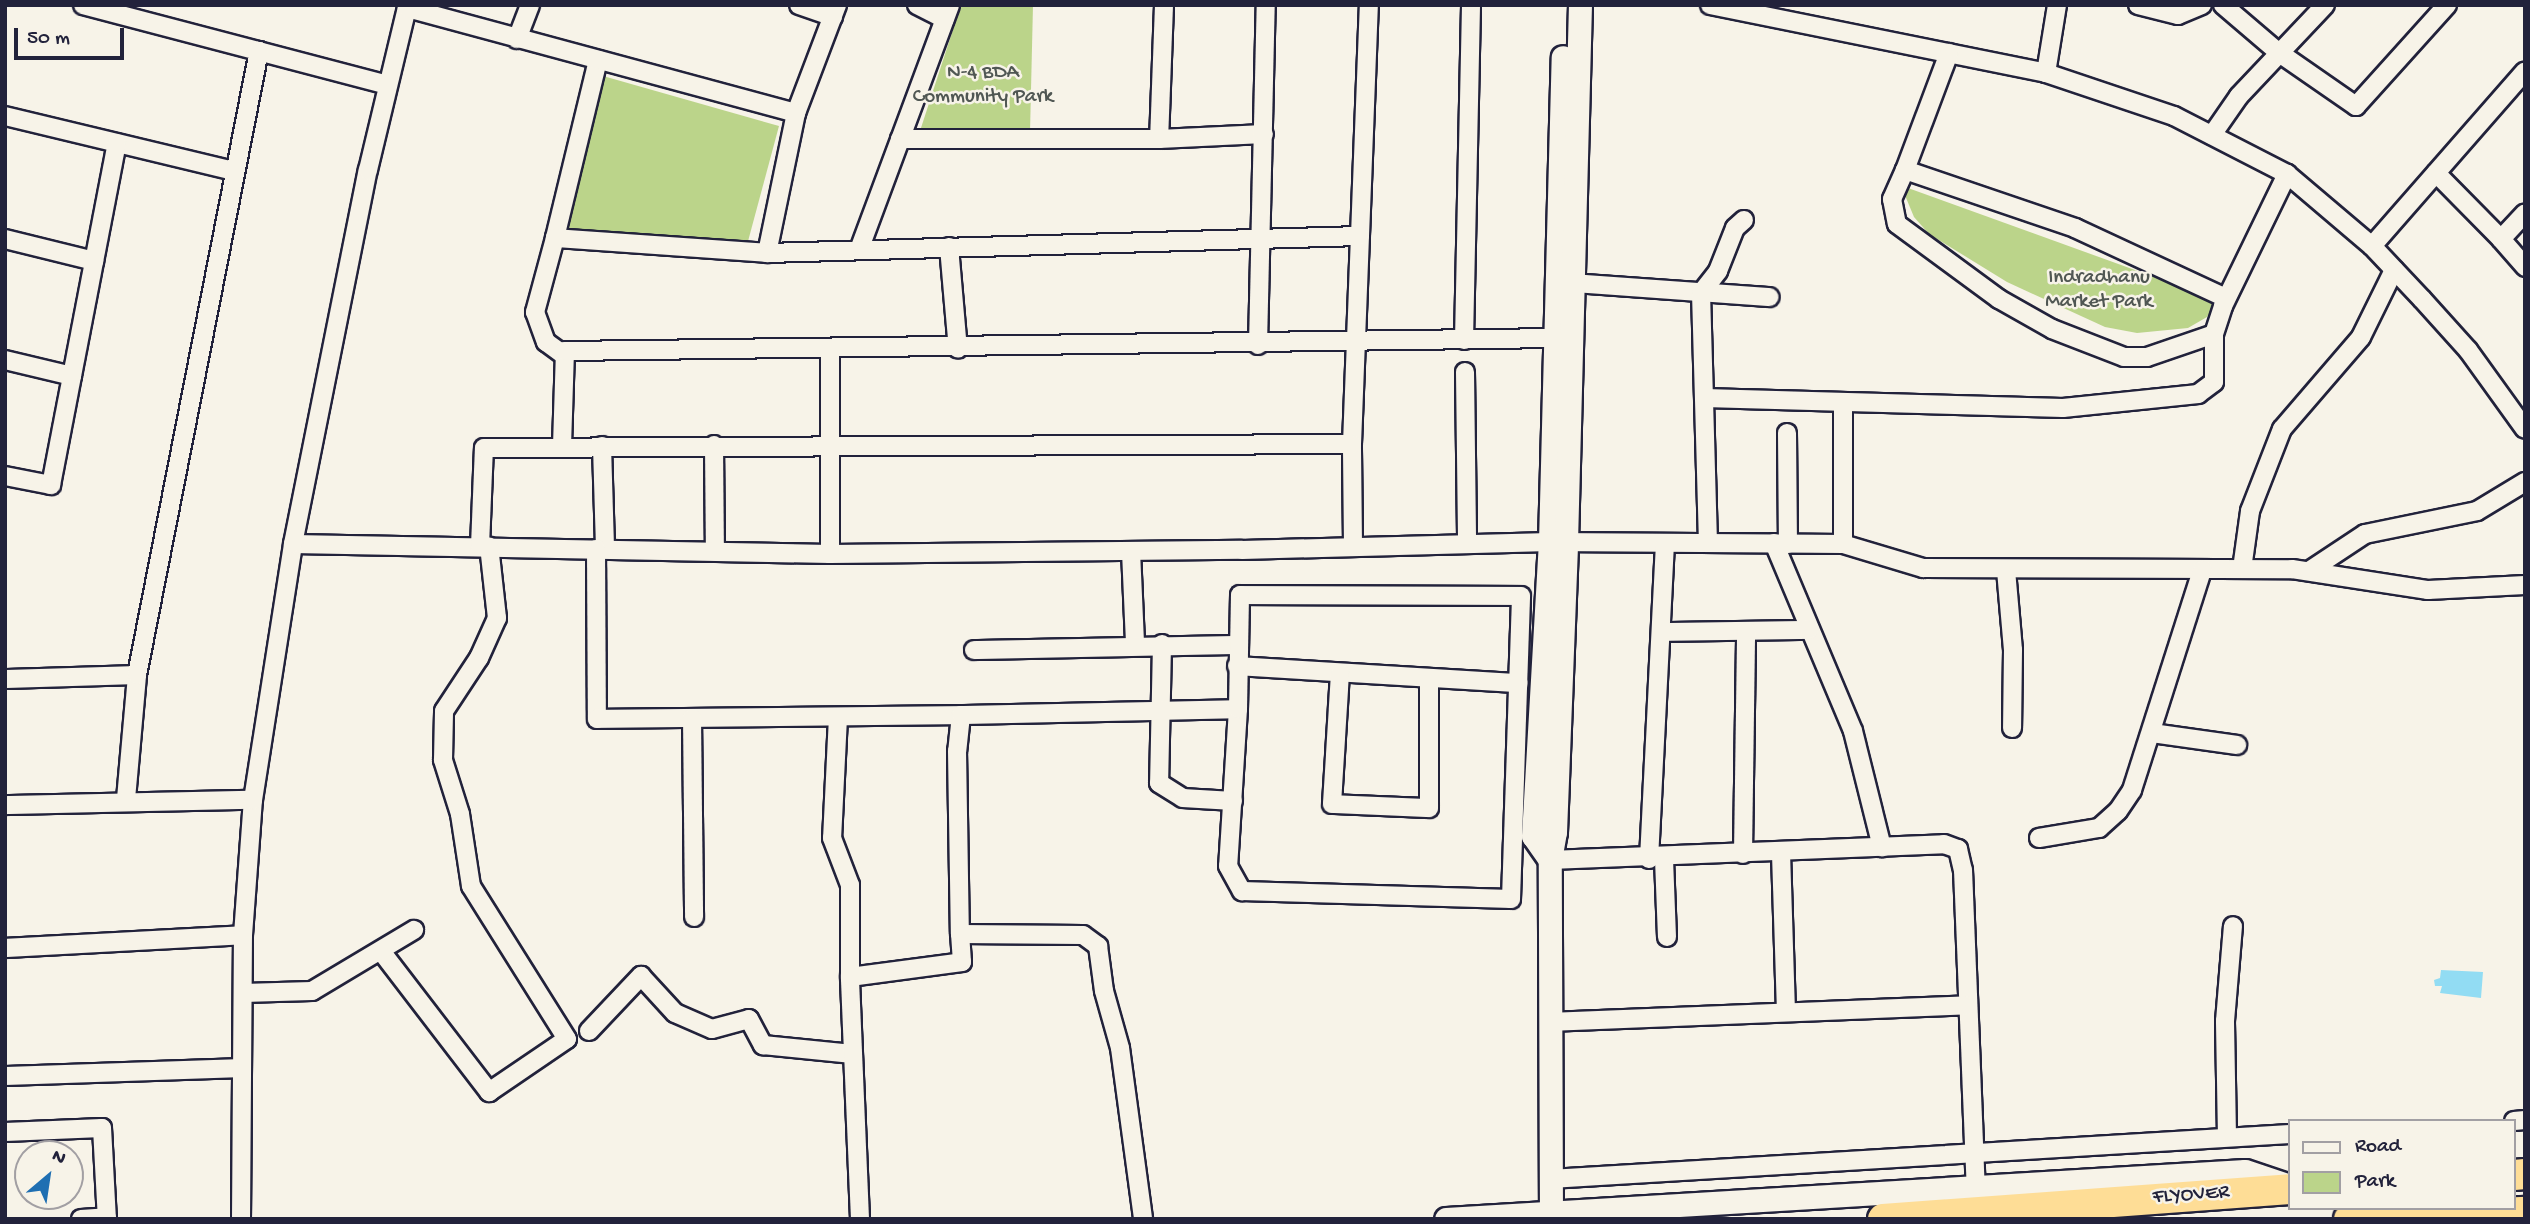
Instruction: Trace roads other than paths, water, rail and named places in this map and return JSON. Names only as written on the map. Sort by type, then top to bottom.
[{"type":"highway","name":"FLYOVER","points":[[1883,1219],[2288,1188]]},
{"type":"highway","points":[[2349,1219],[2525,1212]]},
{"type":"street","points":[[83,5],[388,85]]},
{"type":"street","points":[[517,39],[530,5]]},
{"type":"street","points":[[767,253],[796,113],[835,11],[799,5]]},
{"type":"street","points":[[859,250],[947,12],[916,5]]},
{"type":"street","points":[[1159,139],[1164,5]]},
{"type":"street","points":[[1258,345],[1266,5]]},
{"type":"street","points":[[1353,545],[1352,443],[1368,5]]},
{"type":"street","points":[[1464,340],[1471,5]]},
{"type":"street","points":[[1550,1214],[1550,860],[1555,832],[1558,542],[1555,338],[1564,5]]},
{"type":"street","points":[[1550,860],[1533,836],[1541,708],[1558,542],[1573,283],[1580,5]]},
{"type":"street","points":[[1710,5],[2046,73],[2174,116],[2287,174],[2372,246],[2395,270],[2468,350],[2525,429]]},
{"type":"street","points":[[2046,73],[2057,5]]},
{"type":"street","points":[[2138,5],[2178,15],[2202,5]]},
{"type":"street","points":[[2223,5],[2278,52],[2356,106],[2447,5]]},
{"type":"street","points":[[2212,135],[2239,96],[2325,5]]},
{"type":"street","points":[[241,1219],[243,935],[253,800],[293,544],[388,85],[407,7],[796,113]]},
{"type":"street","points":[[126,799],[137,675],[259,51]]},
{"type":"street","points":[[1949,53],[1892,199],[1897,224],[1999,299],[2052,329],[2124,357],[2147,356],[2214,334]]},
{"type":"street","points":[[565,356],[546,342],[535,312],[598,60]]},
{"type":"street","points":[[2372,246],[2525,71]]},
{"type":"street","points":[[5,116],[234,171]]},
{"type":"street","points":[[900,139],[1159,139],[1264,134]]},
{"type":"street","points":[[5,476],[51,485],[117,143]]},
{"type":"street","points":[[1905,170],[2074,228],[2227,298]]},
{"type":"street","points":[[2435,173],[2525,267]]},
{"type":"street","points":[[1704,398],[1843,404],[1961,402],[2063,408],[2198,394],[2214,382],[2214,334],[2227,298],[2287,174]]},
{"type":"street","points":[[2501,239],[2525,213]]},
{"type":"street","points":[[1708,543],[1701,293],[1718,271],[1735,228],[1744,219]]},
{"type":"street","points":[[555,238],[767,253],[1360,236]]},
{"type":"street","points":[[5,239],[94,261]]},
{"type":"street","points":[[949,247],[958,349]]},
{"type":"street","points":[[2242,569],[2250,511],[2282,429],[2361,337],[2395,270]]},
{"type":"street","points":[[1573,283],[1770,298]]},
{"type":"street","points":[[562,446],[565,351],[830,351],[1555,338]]},
{"type":"street","points":[[830,351],[830,554]]},
{"type":"street","points":[[5,359],[72,376]]},
{"type":"street","points":[[1465,372],[1467,543]]},
{"type":"street","points":[[1843,404],[1843,544]]},
{"type":"street","points":[[1787,433],[1781,543],[1809,630],[1853,731],[1882,848]]},
{"type":"street","points":[[382,951],[489,1092],[567,1039],[471,886],[460,814],[443,760],[444,711],[479,658],[498,618],[485,546],[484,448],[1352,443]]},
{"type":"street","points":[[714,445],[715,551]]},
{"type":"street","points":[[602,446],[597,719],[961,715],[1159,708],[1238,709]]},
{"type":"street","points":[[2309,571],[2365,534],[2477,510],[2525,482]]},
{"type":"street","points":[[293,544],[830,554],[1558,542],[1843,544],[1923,568],[2242,569],[2309,571],[2428,590],[2525,585]]},
{"type":"street","points":[[1665,543],[1656,859],[1667,937]]},
{"type":"street","points":[[1131,551],[1135,644]]},
{"type":"street","points":[[2006,570],[2013,650],[2012,728]]},
{"type":"street","points":[[2039,838],[2083,834],[2118,811],[2132,790],[2202,570]]},
{"type":"street","points":[[1240,595],[1521,596],[1511,899],[1242,891],[1228,866],[1238,709],[1237,666],[1240,595]]},
{"type":"street","points":[[1662,632],[1809,630]]},
{"type":"street","points":[[1743,855],[1746,631]]},
{"type":"street","points":[[974,650],[1135,644],[1238,645]]},
{"type":"street","points":[[1161,644],[1156,775],[1163,789],[1183,798],[1233,801]]},
{"type":"street","points":[[1237,666],[1518,683]]},
{"type":"street","points":[[1340,674],[1332,804],[1429,808],[1429,678]]},
{"type":"street","points":[[5,679],[137,675]]},
{"type":"street","points":[[1517,707],[1541,708]]},
{"type":"street","points":[[850,977],[961,962],[957,751],[961,715]]},
{"type":"street","points":[[838,717],[832,838],[850,885],[850,977],[860,1219]]},
{"type":"street","points":[[692,718],[694,917]]},
{"type":"street","points":[[2152,733],[2237,745]]},
{"type":"street","points":[[5,805],[126,799],[253,800]]},
{"type":"street","points":[[1550,860],[1656,859],[1944,844],[1958,849],[1963,870],[1966,1006],[1976,1188]]},
{"type":"street","points":[[1782,853],[1786,1013]]},
{"type":"street","points":[[2227,1137],[2225,1021],[2233,926]]},
{"type":"street","points":[[243,993],[312,991],[414,930]]},
{"type":"street","points":[[960,934],[1083,936],[1098,946],[1112,1028],[1120,1048],[1143,1219]]},
{"type":"street","points":[[5,948],[243,935]]},
{"type":"street","points":[[589,1031],[641,976],[675,1013],[712,1029],[749,1019],[763,1045],[853,1054]]},
{"type":"street","points":[[1551,1022],[1966,1006]]},
{"type":"street","points":[[5,1076],[242,1068]]},
{"type":"street","points":[[5,1132],[102,1128],[107,1218],[81,1219]]},
{"type":"street","points":[[1550,1179],[1974,1151],[2288,1134]]},
{"type":"street","points":[[1446,1219],[2245,1171],[2288,1187]]},
{"type":"water","points":[[2441,970],[2483,972],[2481,998],[2440,993],[2442,986],[2435,986],[2434,980],[2440,978]]},
{"type":"park label","name":"N-4 BDA Community Park","points":[[983,86]]},
{"type":"park label","name":"Indradhanu Market Park","points":[[2099,291]]}]
